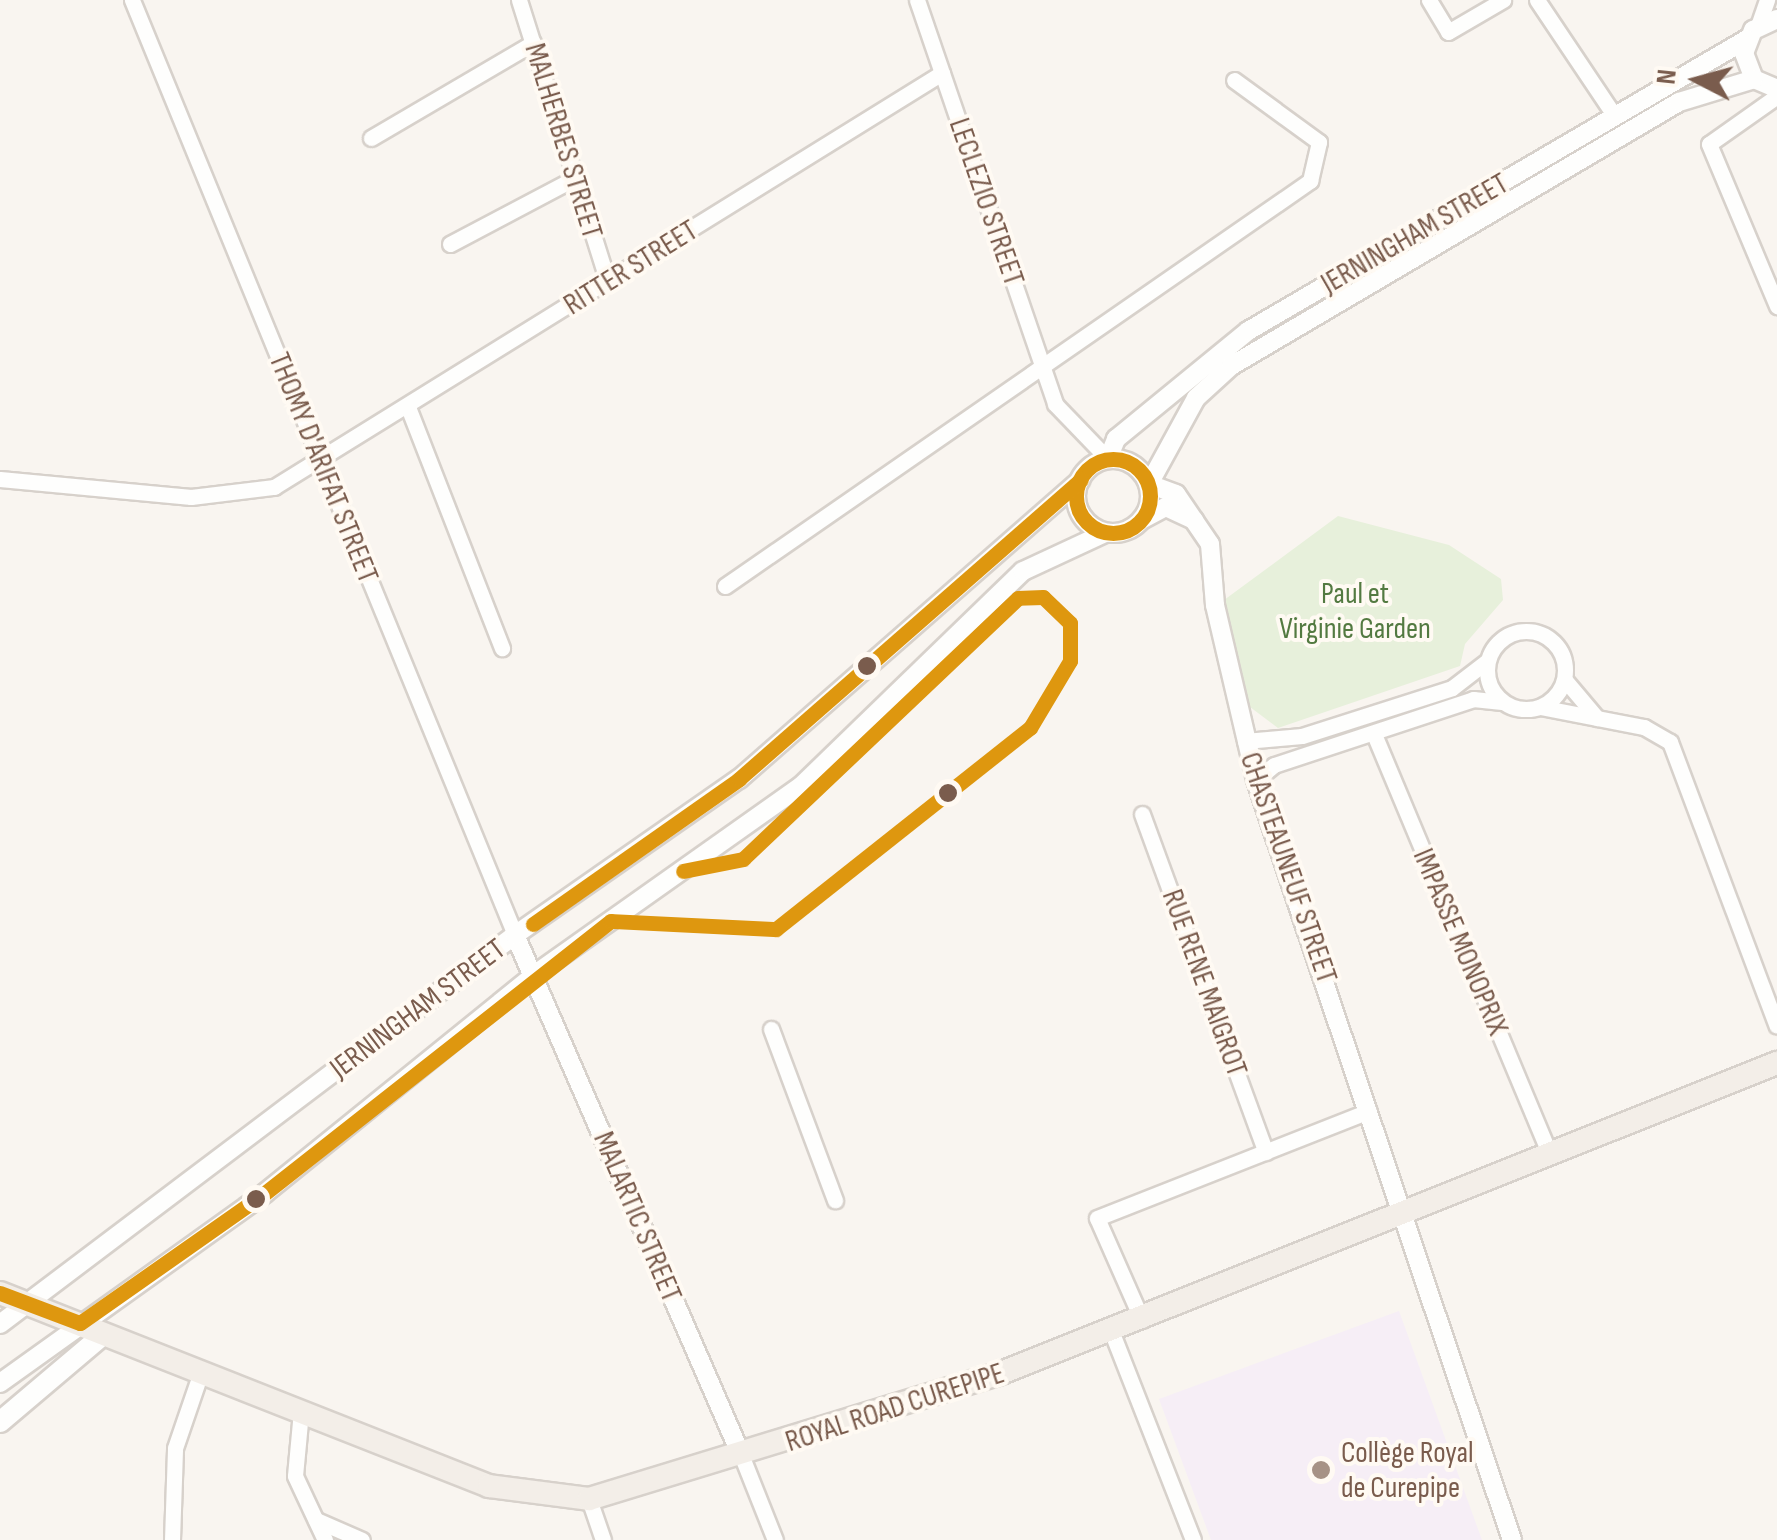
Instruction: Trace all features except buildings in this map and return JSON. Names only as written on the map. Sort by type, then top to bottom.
[{"type":"main road","name":"ROYAL ROAD CUREPIPE","points":[[0,1293],[80,1323],[199,1378],[300,1410],[489,1486],[589,1499],[742,1457],[1112,1332],[1548,1150],[1777,1063]]},
{"type":"main road","points":[[0,1422],[104,1334]]},
{"type":"street","name":"THOMY D'ARIFAT STREET","points":[[132,0],[515,936]]},
{"type":"street","name":"MALHERBES STREET","points":[[519,0],[608,282]]},
{"type":"street","name":"LECLEZIO STREET","points":[[916,0],[1055,404],[1108,459]]},
{"type":"street","points":[[1429,0],[1448,32],[1504,0]]},
{"type":"street","points":[[1537,0],[1612,112]]},
{"type":"street","points":[[1777,10],[1770,0],[1752,33],[1754,79],[1777,92],[1710,144],[1777,306]]},
{"type":"street","name":"JERNINGHAM STREET","points":[[1108,459],[1116,439],[1236,339],[1612,112],[1777,19]]},
{"type":"street","points":[[371,138],[533,44]]},
{"type":"street","name":"RITTER STREET","points":[[0,479],[238,496],[320,462],[942,74]]},
{"type":"street","name":"JERNINGHAM STREET","points":[[1148,484],[1196,398],[1231,366],[1678,102],[1754,79]]},
{"type":"street","points":[[725,586],[1310,180],[1318,142],[1234,80]]},
{"type":"street","points":[[450,244],[575,178]]},
{"type":"street","points":[[408,408],[502,648]]},
{"type":"street","points":[[1108,459],[1133,464],[1148,484],[1176,494],[1194,520],[1166,507],[1105,532],[1080,513],[1080,480],[1108,459]]},
{"type":"street","name":"JERNINGHAM STREET","points":[[0,1324],[515,936],[740,778],[1080,480]]},
{"type":"street","points":[[1143,518],[1148,484]]},
{"type":"street","name":"CHASTEAUNEUF STREET","points":[[1194,520],[1210,544],[1245,741],[1256,780],[1370,1111],[1398,1214],[1512,1540]]},
{"type":"street","name":"JERNINGHAM STREET","points":[[0,1383],[265,1193],[534,975],[800,787],[1022,571],[1105,532]]},
{"type":"street","points":[[1245,741],[1302,736],[1452,688],[1487,661],[1509,634],[1532,631],[1555,643],[1564,680],[1597,718]]},
{"type":"street","points":[[1487,661],[1502,702]]},
{"type":"street","points":[[1540,708],[1564,680]]},
{"type":"street","points":[[1256,780],[1274,766],[1473,699],[1597,718],[1670,742],[1777,1026]]},
{"type":"street","name":"IMPASSE MONOPRIX","points":[[1374,734],[1548,1150]]},
{"type":"street","name":"RUE RENE MAIGROT","points":[[1142,814],[1266,1152]]},
{"type":"street","name":"MALARTIC STREET","points":[[515,936],[742,1457]]},
{"type":"street","points":[[771,1029],[835,1200]]},
{"type":"street","points":[[1142,1320],[1097,1218],[1370,1111]]},
{"type":"street","points":[[1112,1332],[1193,1540]]},
{"type":"street","points":[[172,1540],[175,1448],[199,1378]]},
{"type":"street","points":[[300,1410],[295,1476],[325,1540]]},
{"type":"street","points":[[742,1457],[775,1540]]},
{"type":"street","points":[[589,1499],[602,1540]]},
{"type":"street","points":[[316,1520],[362,1540]]},
{"type":"shaded area","name":"Collège Royal de Curepipe","points":[[1399,1311],[1482,1540],[1211,1540],[1159,1399]]},
{"type":"green space","name":"Paul et Virginie Garden","points":[[1338,516],[1449,545],[1501,579],[1503,600],[1465,644],[1460,666],[1278,728],[1250,707],[1220,603]]},
{"type":"transit line","points":[[1113,459],[1139,470],[1150,496],[1139,522],[1113,533],[1087,522],[1076,496],[1087,470],[1113,459]]},
{"type":"transit line","points":[[533,924],[739,779],[1080,480]]},
{"type":"transit line","points":[[0,1293],[80,1323],[265,1193],[611,921],[776,929],[1030,728],[1070,661],[1070,623],[1043,597],[1018,598],[743,859],[683,871]]},
{"type":"place","name":"Collège Royal de Curepipe","points":[[1321,1470]]}]
